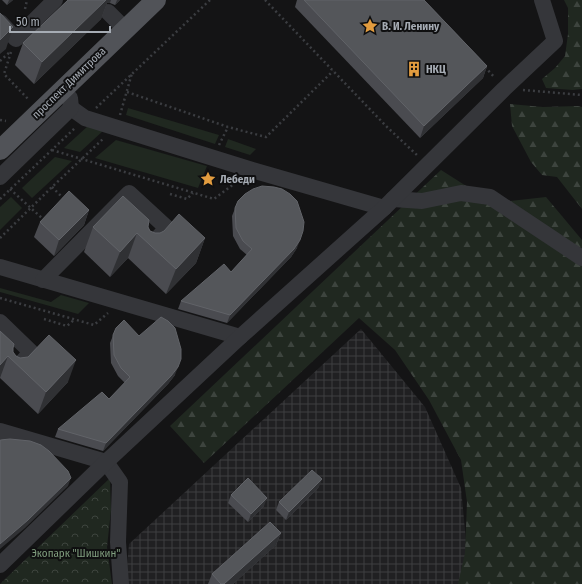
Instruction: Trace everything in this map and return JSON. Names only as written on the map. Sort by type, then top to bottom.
[{"type":"main road","name":"проспект Димитрова","points":[[0,150],[156,0]]},
{"type":"lane","points":[[0,22],[16,39],[55,0]]},
{"type":"lane","points":[[0,565],[106,462],[240,337],[388,204],[504,89],[555,41],[542,0]]},
{"type":"lane","points":[[108,12],[125,29]]},
{"type":"lane","points":[[68,84],[71,108],[85,118],[252,170],[388,204],[422,202],[461,193],[490,197],[582,258]]},
{"type":"lane","points":[[5,183],[71,108]]},
{"type":"lane","points":[[43,280],[129,194],[167,228],[148,249]]},
{"type":"lane","points":[[0,268],[240,337]]},
{"type":"lane","points":[[0,322],[31,352],[14,371]]},
{"type":"lane","points":[[0,431],[106,462],[120,482],[118,542],[121,584]]},
{"type":"path","points":[[0,199],[5,183],[52,150],[210,0]]},
{"type":"path","points":[[265,0],[387,127],[427,165]]},
{"type":"path","points":[[0,61],[12,50],[4,74],[40,111]]},
{"type":"path","points":[[483,66],[504,89],[582,95]]},
{"type":"path","points":[[127,92],[228,127],[266,137],[333,71]]},
{"type":"path","points":[[0,238],[52,187],[116,128],[132,73]]},
{"type":"path","points":[[0,120],[6,121]]},
{"type":"path","points":[[212,157],[228,127]]},
{"type":"path","points":[[52,150],[214,200],[252,170]]},
{"type":"path","points":[[5,183],[47,224]]},
{"type":"path","points":[[52,187],[68,202]]},
{"type":"path","points":[[170,194],[187,200],[193,193]]},
{"type":"path","points":[[0,298],[94,324],[121,303]]},
{"type":"path","points":[[44,318],[67,326],[76,319]]},
{"type":"shaded area","points":[[361,329],[425,407],[461,488],[470,584],[128,584],[126,576],[129,544]]},
{"type":"green space","points":[[564,0],[582,0],[582,89],[573,90],[546,88],[542,79],[555,68],[565,56],[568,34],[568,8]]},
{"type":"green space","points":[[510,104],[543,107],[582,107],[582,209],[557,177],[542,175],[531,162],[512,126]]},
{"type":"green space","points":[[128,108],[219,135],[215,144],[126,115]]},
{"type":"green space","points":[[89,125],[104,130],[80,152],[64,148]]},
{"type":"green space","points":[[228,139],[256,149],[250,155],[225,147]]},
{"type":"green space","points":[[116,140],[207,166],[198,188],[95,158]]},
{"type":"green space","points":[[55,157],[72,161],[32,198],[22,188]]},
{"type":"green space","points":[[441,170],[493,203],[546,197],[582,240],[582,584],[458,584],[465,553],[467,502],[461,460],[429,400],[395,350],[359,318],[204,463],[170,426]]},
{"type":"green space","points":[[11,197],[22,208],[0,230],[0,207]]},
{"type":"green space","points":[[0,288],[51,302],[61,295],[89,303],[78,314],[0,292]]},
{"type":"green space","name":"Экопарк \"Шишкин\"","points":[[110,478],[111,510],[107,547],[112,584],[0,584]]},
{"type":"building","points":[[68,0],[106,0],[42,62],[23,43]]},
{"type":"building","name":"НКЦ","points":[[304,0],[424,0],[487,66],[424,126]]},
{"type":"building","points":[[0,13],[13,27],[0,40]]},
{"type":"building","points":[[262,186],[282,189],[297,201],[304,222],[300,240],[294,249],[230,315],[181,301],[224,264],[231,272],[252,249],[243,241],[236,228],[235,208],[238,201],[245,194]]},
{"type":"building","points":[[69,191],[89,210],[59,240],[40,222]]},
{"type":"building","points":[[123,196],[149,220],[148,227],[150,231],[160,233],[164,231],[179,214],[205,238],[176,269],[137,233],[120,252],[93,227]]},
{"type":"building","points":[[161,317],[175,328],[181,349],[181,359],[178,367],[171,376],[106,443],[58,429],[102,392],[109,399],[130,377],[121,368],[114,355],[113,335],[116,328],[124,320],[139,336]]},
{"type":"building","points":[[0,331],[14,344],[13,352],[20,358],[28,357],[49,335],[76,360],[46,392],[8,356],[0,365]]},
{"type":"building","points":[[10,439],[30,441],[41,445],[49,451],[68,471],[71,478],[28,520],[0,544],[0,440]]},
{"type":"building","points":[[312,470],[322,479],[289,512],[279,502]]},
{"type":"building","points":[[248,478],[267,498],[251,514],[231,495]]},
{"type":"building","points":[[270,522],[281,533],[224,584],[221,584],[212,574]]},
{"type":"place","name":"В. И. Ленину","points":[[370,26]]},
{"type":"place","name":"НКЦ","points":[[414,69]]},
{"type":"place","name":"Лебеди","points":[[208,179]]}]
